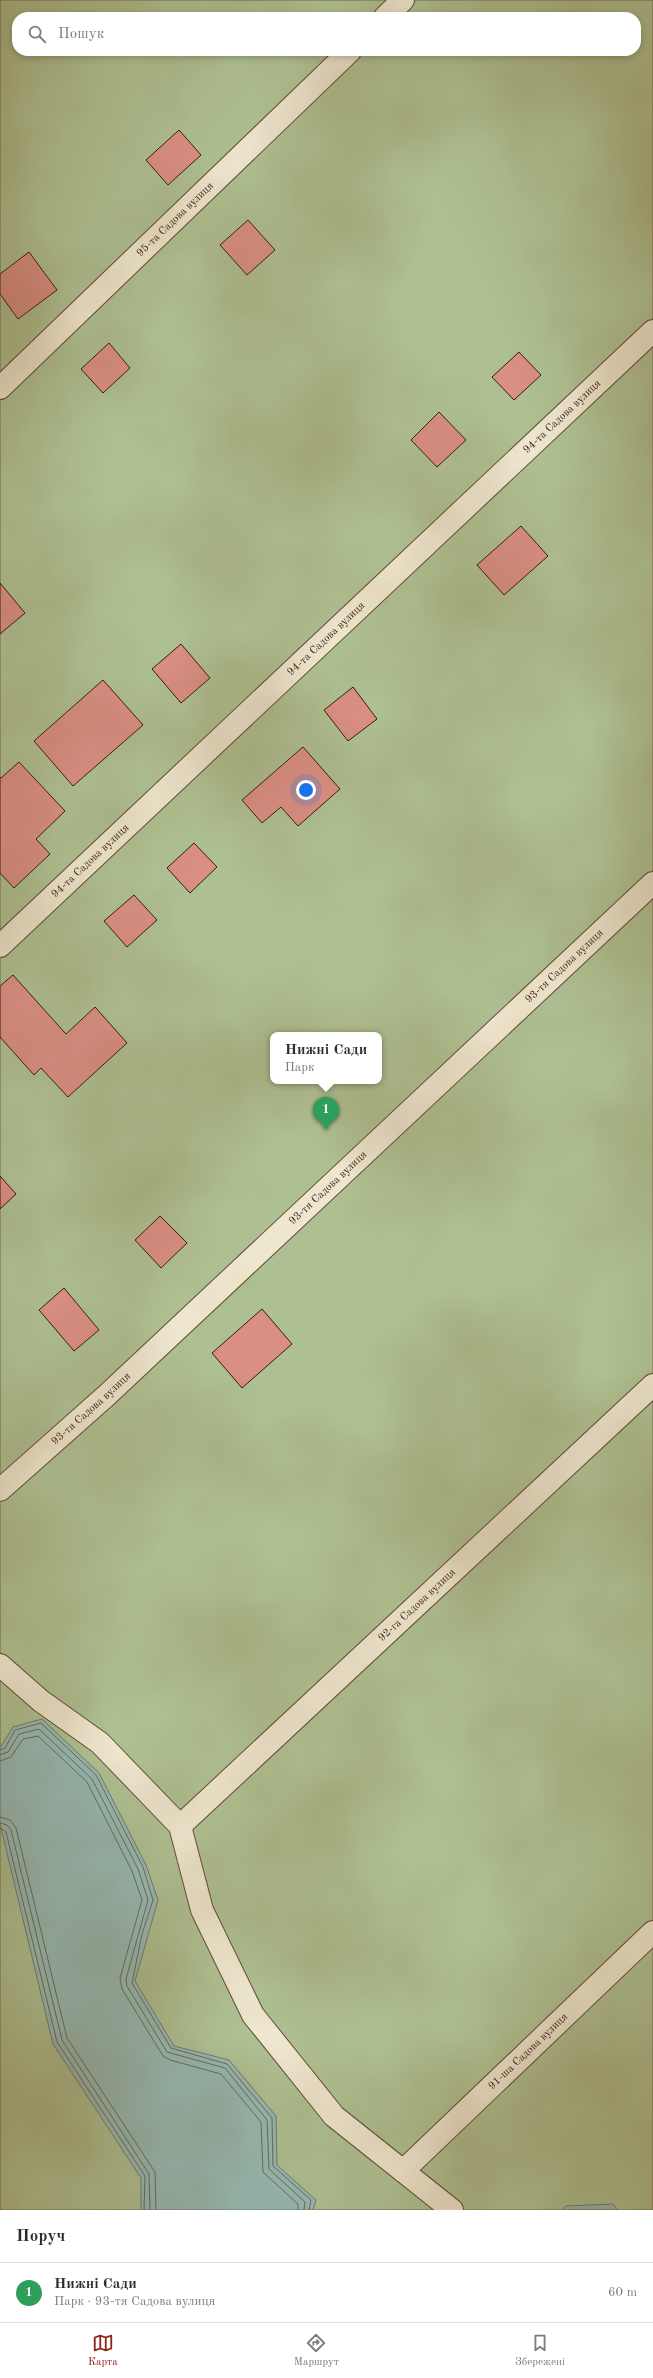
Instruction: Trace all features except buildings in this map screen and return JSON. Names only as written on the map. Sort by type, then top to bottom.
[{"type":"street","points":[[390,12],[402,0]]},
{"type":"street","name":"95-та Садова вулиця","points":[[0,388],[345,56]]},
{"type":"street","name":"94-та Садова вулиця","points":[[0,946],[653,331]]},
{"type":"street","name":"93-тя Садова вулиця","points":[[0,1490],[107,1395],[653,883]]},
{"type":"street","name":"92-га Садова вулиця","points":[[180,1826],[653,1385]]},
{"type":"street","points":[[0,1665],[40,1701],[100,1743],[180,1826],[202,1910],[254,2015],[334,2116],[452,2210]]},
{"type":"street","name":"91-ша Садова вулиця","points":[[403,2171],[653,1932]]},
{"type":"green space","points":[[0,0],[653,0],[653,2210],[0,2210]]},
{"type":"water","points":[[42,1719],[99,1773],[146,1865],[158,1900],[135,1981],[174,2046],[229,2060],[276,2116],[277,2165],[316,2200],[313,2210],[141,2210],[141,2178],[53,2044],[0,1824],[0,1748],[13,1727]]},
{"type":"water","points":[[613,2204],[617,2210],[562,2210],[566,2206]]},
{"type":"place","name":"Нижні Сади","points":[[326,1130]]}]
